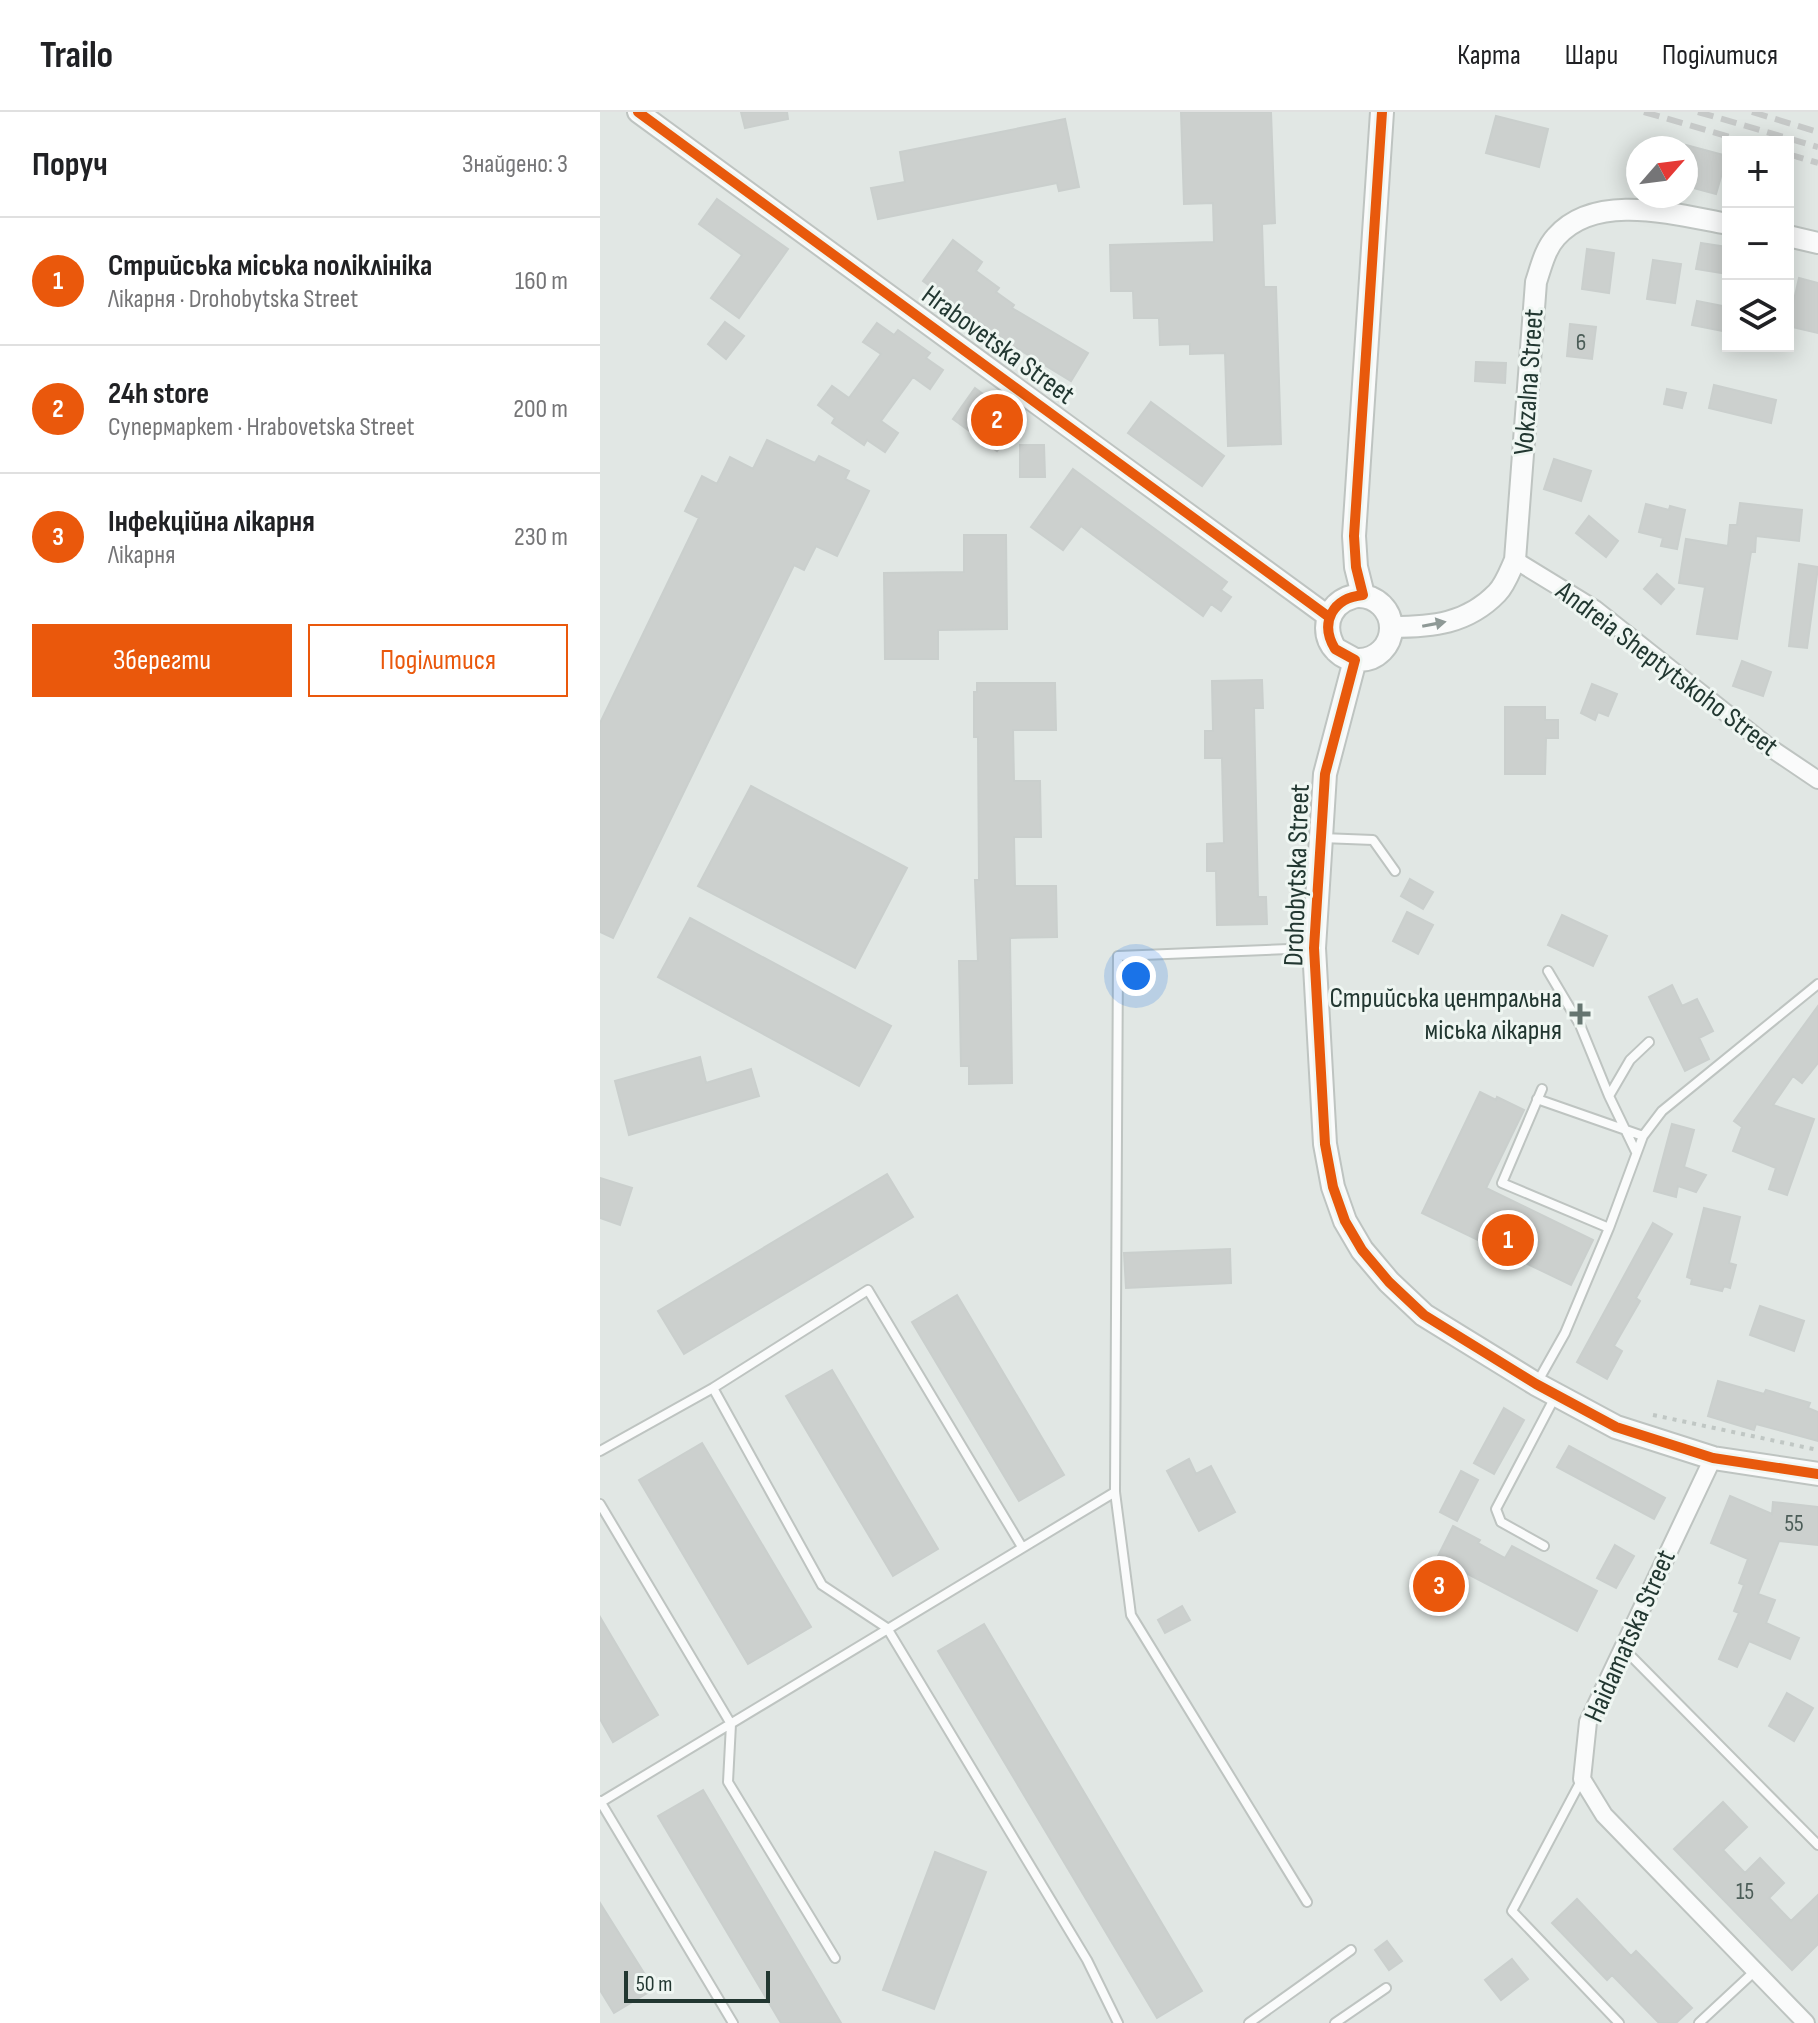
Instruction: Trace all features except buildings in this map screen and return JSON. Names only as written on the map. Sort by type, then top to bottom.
[{"type":"main road","points":[[1363,595],[1356,567],[1354,536],[1382,112]]},
{"type":"main road","points":[[1363,595],[1384,606],[1392,627],[1390,638],[1376,655],[1355,660],[1335,649],[1327,628],[1334,607],[1343,600],[1363,595]]},
{"type":"main road","name":"Drohobytska Street","points":[[1355,660],[1325,774],[1314,948],[1325,1144],[1333,1187],[1345,1221],[1362,1250],[1389,1282],[1424,1315],[1536,1384],[1616,1427],[1713,1458],[1818,1474]]},
{"type":"street","name":"Hrabovetska Street","points":[[638,112],[1329,617]]},
{"type":"street","name":"Vokzalna Street","points":[[1392,627],[1433,627],[1474,611],[1499,592],[1515,560],[1536,282],[1555,237],[1590,214],[1608,212],[1647,209],[1722,223]]},
{"type":"street","points":[[1794,237],[1818,243]]},
{"type":"street","name":"Andreia Sheptytskoho Street","points":[[1515,560],[1595,609],[1769,747],[1818,780]]},
{"type":"street","name":"Haidamatska Street","points":[[1582,1779],[1588,1722],[1713,1458]]},
{"type":"street","points":[[1582,1779],[1604,1815],[1806,2023]]},
{"type":"lane","points":[[1321,838],[1373,840],[1395,871]]},
{"type":"lane","points":[[1307,1902],[1131,1615],[1115,1492],[1118,956],[1314,948]]},
{"type":"lane","points":[[1548,971],[1580,1025],[1636,1152]]},
{"type":"lane","points":[[1536,1384],[1565,1333],[1643,1136],[1662,1111],[1818,984]]},
{"type":"lane","points":[[1609,1096],[1630,1060],[1649,1042]]},
{"type":"lane","points":[[1542,1089],[1502,1183],[1609,1228]]},
{"type":"lane","points":[[1537,1099],[1643,1136]]},
{"type":"lane","points":[[600,1451],[713,1388],[868,1290],[1022,1547]]},
{"type":"lane","points":[[713,1388],[822,1585],[887,1628],[1087,1960],[1118,2023]]},
{"type":"lane","points":[[1544,1546],[1501,1522],[1496,1509],[1557,1395]]},
{"type":"lane","points":[[733,2023],[600,1802],[1115,1492]]},
{"type":"lane","points":[[600,1504],[731,1724],[728,1782],[835,1958]]},
{"type":"lane","points":[[1622,1647],[1818,1845]]},
{"type":"lane","points":[[1582,1779],[1512,1911],[1619,2023]]},
{"type":"lane","points":[[1249,2023],[1351,1950]]},
{"type":"lane","points":[[1699,2023],[1756,1970]]},
{"type":"lane","points":[[1335,2023],[1386,1988]]},
{"type":"path","points":[[1641,1412],[1818,1450]]},
{"type":"railway","points":[[1644,112],[1726,136]]},
{"type":"railway","points":[[1698,112],[1818,147]]},
{"type":"railway","points":[[1752,112],[1818,132]]},
{"type":"railway","points":[[1794,156],[1818,163]]},
{"type":"cycle path","points":[[638,112],[1329,617]]},
{"type":"cycle path","points":[[1382,112],[1354,536],[1356,567],[1363,595],[1337,606],[1328,630],[1335,649],[1355,660],[1325,774],[1314,948],[1325,1144],[1333,1187],[1345,1221],[1362,1250],[1389,1282],[1424,1315],[1536,1384],[1616,1427],[1713,1458],[1818,1474]]},
{"type":"place","name":"24h store","points":[[997,420]]},
{"type":"place","name":"Стрийська центральна міська лікарня","points":[[1580,1014]]},
{"type":"place","name":"Стрийська міська поліклініка","points":[[1508,1240]]},
{"type":"place","name":"Інфекційна лікарня","points":[[1439,1586]]}]
